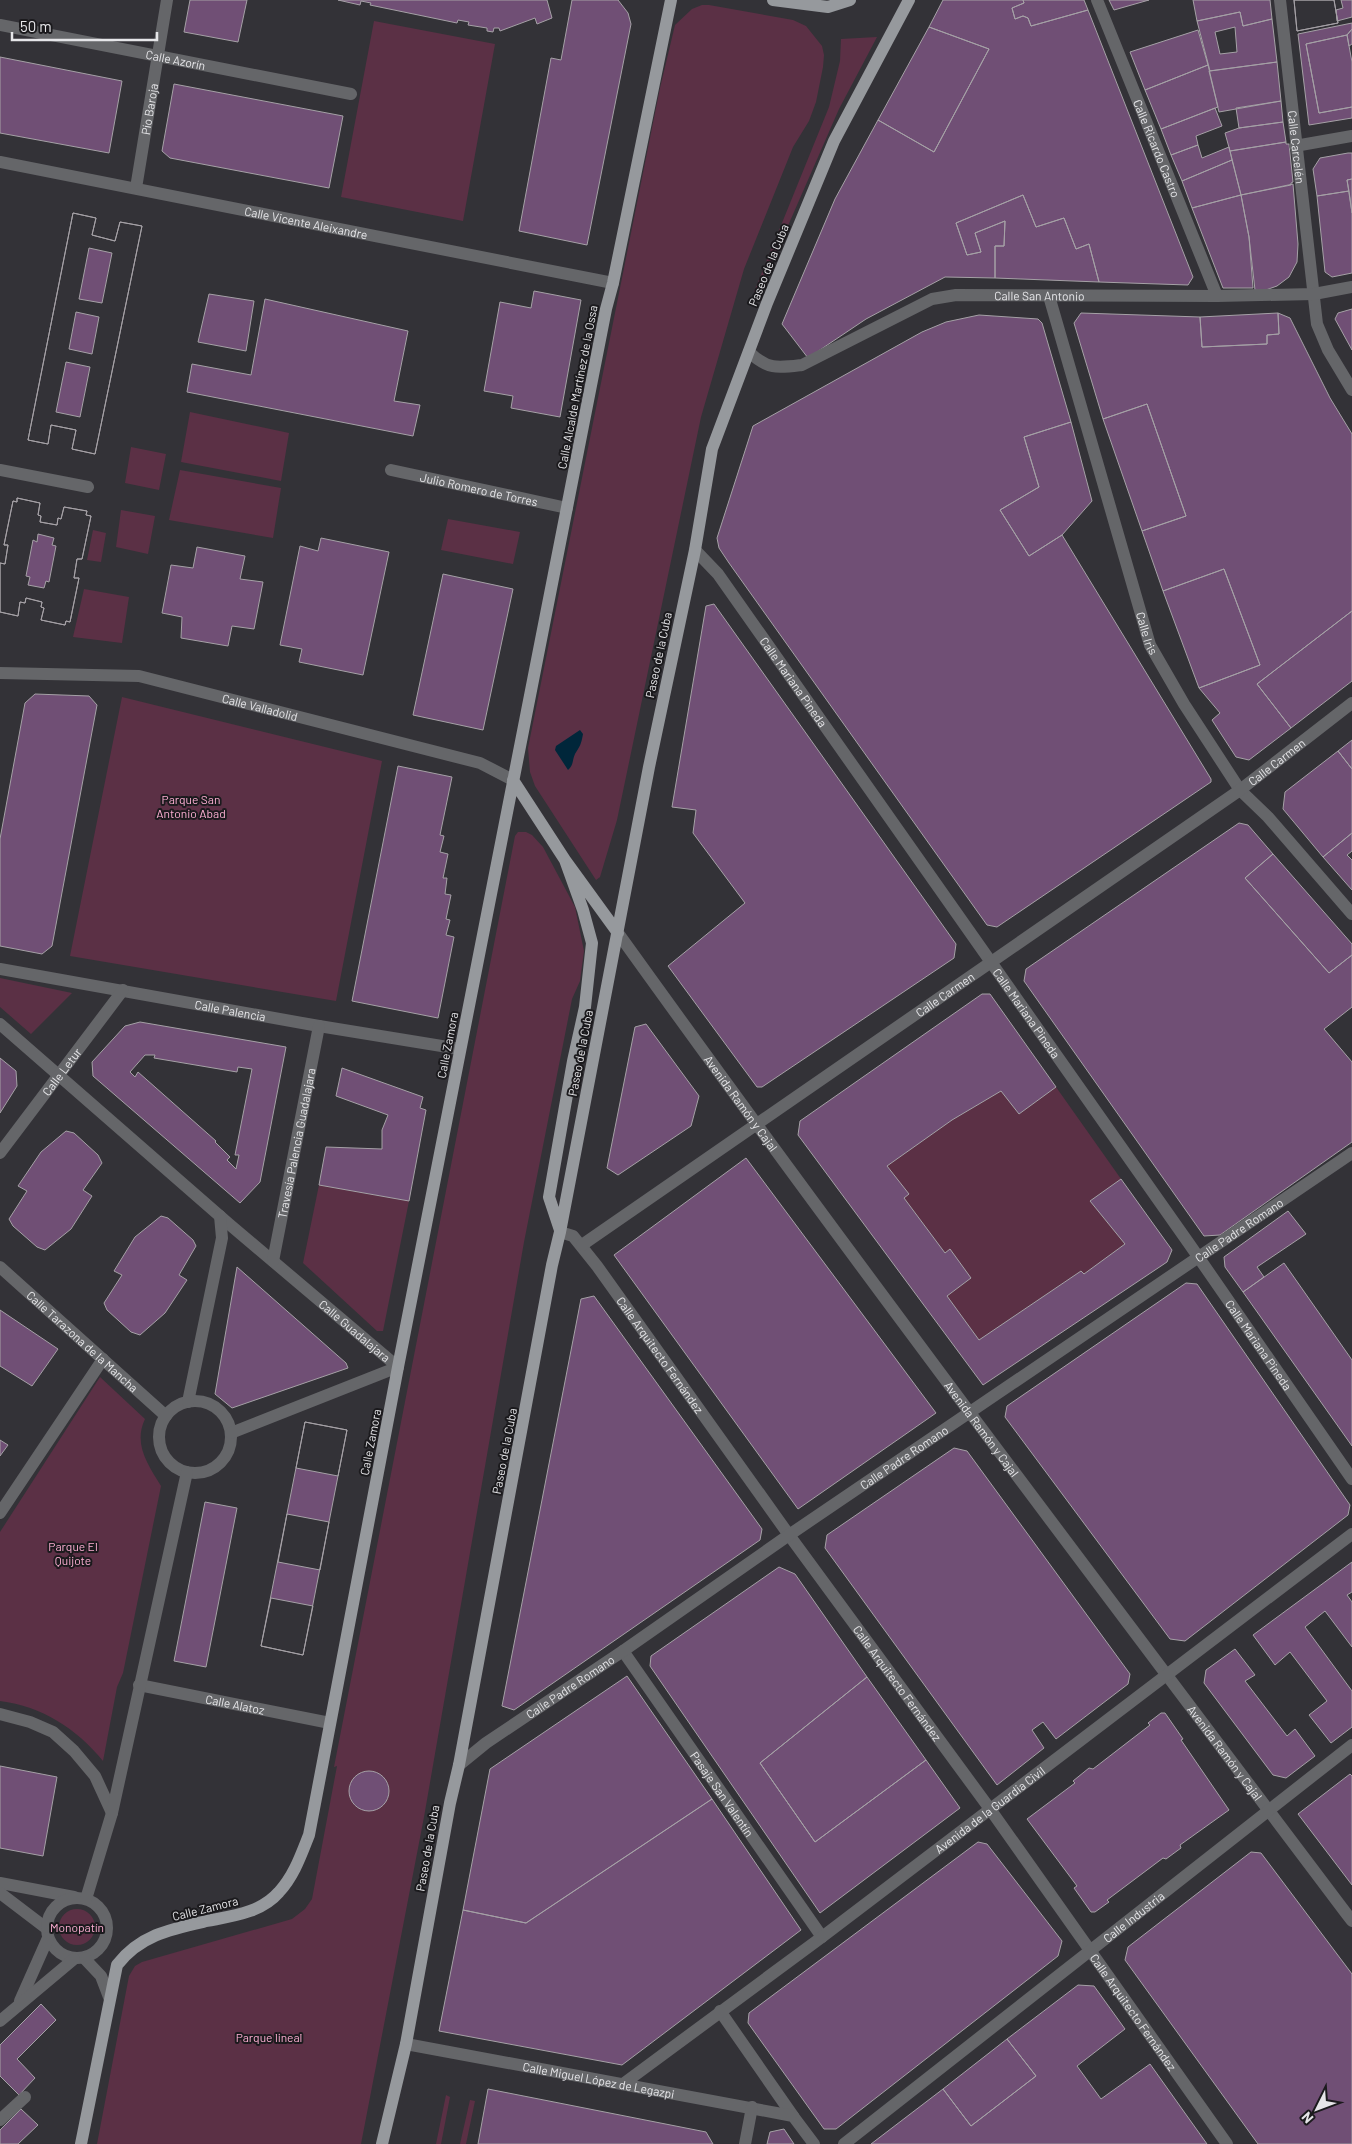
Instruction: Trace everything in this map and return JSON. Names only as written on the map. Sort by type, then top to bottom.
[{"type":"main road","name":"Calle Alcalde Martínez de la Ossa","points":[[513,780],[606,308],[613,283],[671,0]]},
{"type":"main road","points":[[773,0],[828,6],[850,0]]},
{"type":"main road","name":"Paseo de la Cuba","points":[[382,2144],[406,2044],[547,1293],[651,757],[696,550],[712,450],[771,294],[834,141],[909,0]]},
{"type":"main road","points":[[513,780],[565,860],[618,933]]},
{"type":"main road","name":"Calle Zamora","points":[[81,2144],[109,1996],[117,1965],[128,1951],[142,1941],[177,1929],[234,1917],[258,1907],[278,1893],[299,1862],[309,1835],[398,1366],[513,780]]},
{"type":"main road","points":[[560,1232],[549,1197],[573,1061],[585,1008],[592,943],[583,910],[565,860]]},
{"type":"street","name":"Pío Baroja","points":[[136,188],[167,0]]},
{"type":"street","name":"Calle Ricardo Castro","points":[[1097,0],[1217,296]]},
{"type":"street","name":"Calle Carcelén","points":[[1280,0],[1295,146],[1317,324],[1352,390]]},
{"type":"street","name":"Calle Azorín","points":[[0,25],[351,94]]},
{"type":"street","points":[[1295,146],[1352,136]]},
{"type":"street","name":"Calle Vicente Aleixandre","points":[[0,162],[613,283]]},
{"type":"street","name":"Calle San Antonio","points":[[749,352],[761,363],[779,368],[802,365],[932,300],[956,294],[1217,296],[1314,294],[1352,287]]},
{"type":"street","name":"Calle Iris","points":[[1049,296],[1150,646],[1184,704],[1240,790],[1268,817],[1352,914]]},
{"type":"street","points":[[0,470],[88,487]]},
{"type":"street","name":"Julio Romero de Torres","points":[[390,470],[568,508]]},
{"type":"street","name":"Calle Mariana Pineda","points":[[696,550],[718,574],[1352,1479]]},
{"type":"street","name":"Calle Valladolid","points":[[1,676],[139,676],[480,763],[513,780]]},
{"type":"street","name":"Calle Carmen","points":[[582,1245],[1240,790],[1352,703]]},
{"type":"street","name":"Avenida Ramón y Cajal","points":[[618,933],[756,1126],[1352,1921]]},
{"type":"street","name":"Calle Palencia","points":[[0,969],[460,1049]]},
{"type":"street","name":"Calle Letur","points":[[0,1153],[123,990]]},
{"type":"street","name":"Calle Guadalajara","points":[[0,1024],[220,1216],[398,1366],[231,1433]]},
{"type":"street","name":"Travesía Palencia Guadalajara","points":[[273,1261],[319,1026]]},
{"type":"street","name":"Calle Padre Romano","points":[[459,1766],[486,1744],[789,1535],[1352,1153]]},
{"type":"street","points":[[188,1402],[222,1238],[220,1216]]},
{"type":"street","name":"Calle Arquitecto Fernández","points":[[560,1232],[573,1236],[582,1245],[789,1535],[990,1809],[1227,2144]]},
{"type":"street","name":"Calle Tarazona de la Mancha","points":[[0,1267],[166,1416]]},
{"type":"street","points":[[0,1513],[102,1359]]},
{"type":"street","points":[[188,1402],[200,1402],[211,1405],[221,1412],[228,1422],[231,1433],[231,1444],[227,1455],[220,1464],[210,1471],[198,1474],[187,1472],[170,1463],[163,1452],[160,1440],[161,1427],[166,1416],[176,1407],[188,1402]]},
{"type":"street","points":[[83,1899],[112,1813],[187,1472]]},
{"type":"street","name":"Avenida de la Guardia Civil","points":[[623,2084],[822,1937],[1352,1534]]},
{"type":"street","name":"Pasaje San Valentín","points":[[623,1651],[822,1937]]},
{"type":"street","name":"Calle Alatoz","points":[[139,1685],[330,1723]]},
{"type":"street","points":[[0,1714],[30,1722],[53,1732],[74,1751],[95,1776],[112,1813]]},
{"type":"street","name":"Calle Industria","points":[[844,2144],[1352,1745]]},
{"type":"street","points":[[0,1883],[95,1903],[105,1917],[107,1933],[103,1943],[94,1954],[79,1958],[19,2003],[0,2021]]},
{"type":"street","points":[[0,1893],[47,1933],[58,1952],[79,1958],[101,1976],[109,1996]]},
{"type":"street","points":[[19,2003],[47,1933],[50,1914],[56,1906],[68,1899],[83,1899]]},
{"type":"street","points":[[720,2012],[814,2144]]},
{"type":"street","name":"Calle Miguel López de Legazpi","points":[[406,2044],[793,2116]]},
{"type":"street","points":[[0,2120],[25,2097]]},
{"type":"street","points":[[744,2144],[752,2107]]},
{"type":"green space","points":[[702,5],[793,20],[806,26],[822,46],[824,55],[823,67],[816,102],[809,121],[793,147],[744,269],[701,417],[617,820],[600,877],[596,880],[535,786],[530,772],[528,748],[660,88],[675,25],[692,9]]},
{"type":"green space","points":[[374,21],[495,44],[463,221],[341,197]]},
{"type":"green space","points":[[877,37],[839,109],[759,292],[754,292],[829,107],[840,61],[841,39]]},
{"type":"green space","points":[[190,412],[289,433],[281,481],[181,462]]},
{"type":"green space","points":[[131,447],[166,454],[159,490],[125,483]]},
{"type":"green space","points":[[180,470],[281,488],[273,538],[169,520]]},
{"type":"green space","points":[[121,510],[155,516],[148,554],[116,547]]},
{"type":"green space","points":[[448,519],[520,532],[513,564],[441,550]]},
{"type":"green space","points":[[93,530],[106,533],[101,562],[87,560]]},
{"type":"green space","points":[[84,589],[129,597],[122,643],[73,637]]},
{"type":"green space","name":"Parque San Antonio Abad","points":[[122,697],[382,761],[336,1001],[70,956]]},
{"type":"green space","name":"Parque lineal","points":[[518,832],[526,832],[532,835],[543,847],[575,907],[584,951],[580,981],[572,999],[524,1242],[424,1817],[361,2144],[97,2144],[129,1976],[135,1966],[142,1962],[292,1919],[305,1909],[312,1899],[337,1766],[334,1767],[515,836]]},
{"type":"green space","points":[[0,978],[72,993],[31,1034],[0,1007]]},
{"type":"green space","points":[[1056,1087],[1121,1179],[1090,1201],[1125,1244],[1084,1274],[1081,1271],[979,1340],[947,1296],[971,1278],[950,1250],[945,1253],[904,1198],[908,1194],[887,1166],[952,1120],[1001,1091],[1019,1114]]},
{"type":"green space","points":[[319,1185],[409,1201],[383,1331],[377,1331],[303,1263]]},
{"type":"green space","name":"Parque El Quijote","points":[[100,1377],[145,1419],[142,1428],[141,1446],[147,1462],[161,1486],[123,1673],[117,1687],[103,1761],[82,1739],[58,1721],[30,1708],[0,1701],[0,1532]]},
{"type":"green space","name":"Monopatín","points":[[77,1909],[90,1914],[95,1927],[90,1940],[77,1945],[64,1940],[59,1927],[64,1914]]},
{"type":"green space","points":[[446,2095],[450,2097],[441,2144],[436,2144]]},
{"type":"green space","points":[[470,2100],[475,2101],[466,2144],[460,2144]]},
{"type":"water","points":[[580,730],[583,734],[581,743],[568,770],[555,750],[556,746]]},
{"type":"building","points":[[190,0],[247,0],[238,42],[184,32]]},
{"type":"building","points":[[338,0],[547,0],[552,18],[537,24],[535,18],[500,31],[499,28],[494,28],[493,32],[487,31],[487,28],[468,25],[469,22],[458,20],[457,23],[370,5],[371,3],[361,1],[360,5]]},
{"type":"building","points":[[572,0],[618,0],[628,13],[631,24],[587,245],[519,231],[551,58],[561,60]]},
{"type":"building","points":[[943,0],[1023,0],[1024,3],[1012,8],[1015,19],[1023,16],[1028,18],[1031,26],[1088,10],[1193,277],[1188,285],[1099,282],[1089,244],[1076,249],[1064,218],[1036,227],[1023,195],[956,223],[967,255],[981,252],[975,233],[1005,221],[1004,246],[995,246],[995,278],[945,277],[866,319],[808,358],[782,324],[835,199],[878,120],[934,152],[989,49],[929,27]]},
{"type":"building","points":[[1023,0],[1084,0],[1088,10],[1031,26],[1028,18],[1023,16],[1015,19],[1012,8],[1024,3]]},
{"type":"building","points":[[1109,0],[1149,0],[1114,10]]},
{"type":"building","points":[[1193,0],[1270,0],[1272,19],[1243,26],[1240,12],[1197,21]]},
{"type":"building","points":[[1294,0],[1334,0],[1338,23],[1297,31]]},
{"type":"building","points":[[1294,0],[1334,0],[1338,23],[1297,31]]},
{"type":"building","points":[[1341,0],[1352,0],[1352,17],[1337,21],[1336,10],[1343,8]]},
{"type":"building","points":[[1240,12],[1243,26],[1272,19],[1277,62],[1210,71],[1197,21]],"holes":[[[1235,27],[1237,52],[1220,54],[1215,32]]]},
{"type":"building","points":[[1352,23],[1352,29],[1347,35],[1306,44],[1319,113],[1352,107],[1352,118],[1309,125],[1298,34]]},
{"type":"building","points":[[929,27],[989,49],[934,152],[878,120]]},
{"type":"building","points":[[1352,29],[1352,44],[1349,46],[1347,35]]},
{"type":"building","points":[[1198,30],[1208,65],[1145,90],[1130,52]]},
{"type":"building","points":[[1347,35],[1352,62],[1352,107],[1319,113],[1306,44]]},
{"type":"building","points":[[0,57],[122,81],[109,153],[0,133]]},
{"type":"building","points":[[1277,62],[1281,101],[1219,112],[1209,71]]},
{"type":"building","points":[[1208,65],[1218,107],[1161,129],[1145,90]]},
{"type":"building","points":[[174,84],[343,116],[329,188],[170,158],[162,151]]},
{"type":"building","points":[[1281,101],[1283,122],[1239,128],[1236,108]]},
{"type":"building","points":[[1215,108],[1222,126],[1196,136],[1198,145],[1171,155],[1161,129]]},
{"type":"building","points":[[1283,122],[1286,142],[1230,151],[1225,133],[1239,128]]},
{"type":"building","points":[[1286,142],[1286,144],[1289,144],[1293,182],[1291,185],[1241,195],[1230,151]]},
{"type":"building","points":[[1198,145],[1202,158],[1229,147],[1232,160],[1182,181],[1171,155]]},
{"type":"building","points":[[1352,153],[1352,179],[1347,180],[1349,191],[1317,196],[1313,169],[1320,158]]},
{"type":"building","points":[[1232,160],[1241,195],[1192,208],[1182,181]]},
{"type":"building","points":[[1352,179],[1352,213],[1347,180]]},
{"type":"building","points":[[1293,184],[1298,244],[1297,262],[1289,277],[1277,286],[1263,291],[1255,290],[1249,237],[1241,195]]},
{"type":"building","points":[[1349,191],[1352,213],[1352,273],[1332,277],[1325,272],[1317,196]]},
{"type":"building","points":[[1023,195],[1036,227],[1064,218],[1076,249],[1089,244],[1099,282],[995,278],[995,246],[1004,246],[1005,221],[975,233],[981,252],[967,255],[956,223]]},
{"type":"building","points":[[1241,195],[1249,237],[1253,288],[1223,288],[1192,208]]},
{"type":"building","points":[[73,213],[96,218],[92,235],[115,241],[120,222],[142,226],[95,454],[72,449],[76,430],[51,425],[48,444],[28,440]],"holes":[[[89,248],[112,253],[102,303],[79,299]],[[76,312],[99,317],[92,354],[69,349]],[[66,362],[90,367],[80,417],[56,412]]]},
{"type":"building","points":[[73,213],[96,218],[92,235],[115,241],[120,222],[142,226],[95,454],[72,449],[76,430],[51,425],[48,444],[28,440]]},
{"type":"building","points":[[534,291],[581,300],[560,417],[511,408],[513,396],[484,391],[500,302],[531,308]]},
{"type":"building","points":[[209,294],[254,301],[246,351],[198,342]]},
{"type":"building","points":[[265,299],[408,331],[394,401],[420,405],[413,436],[187,392],[192,364],[251,375]]},
{"type":"building","points":[[1352,309],[1352,350],[1335,319],[1338,313]]},
{"type":"building","points":[[1081,313],[1200,317],[1202,347],[1267,344],[1267,335],[1279,334],[1278,313],[1290,318],[1330,398],[1352,434],[1352,611],[1257,684],[1291,728],[1249,760],[1236,757],[1212,720],[1220,713],[1199,688],[1260,665],[1224,569],[1163,591],[1142,531],[1186,516],[1147,404],[1103,419],[1074,323]]},
{"type":"building","points":[[1278,313],[1279,334],[1267,335],[1267,344],[1202,347],[1200,317]]},
{"type":"building","points":[[979,315],[1038,319],[1042,323],[1071,422],[1024,437],[1039,487],[1000,510],[1029,556],[1062,535],[1211,779],[1211,782],[997,927],[987,925],[729,563],[719,548],[717,538],[753,426],[922,332],[946,322]]},
{"type":"building","points":[[1147,404],[1186,516],[1142,531],[1103,419]]},
{"type":"building","points":[[1071,422],[1092,501],[1062,535],[1029,556],[1000,510],[1039,487],[1024,437]]},
{"type":"building","points":[[17,498],[40,503],[38,515],[41,516],[40,522],[57,525],[58,518],[61,519],[64,507],[87,511],[86,515],[91,516],[82,559],[77,559],[74,578],[79,578],[70,622],[66,621],[65,625],[41,620],[44,608],[41,607],[42,602],[26,598],[25,603],[20,602],[18,616],[0,612],[0,563],[5,564],[8,545],[4,545],[13,501],[17,502]],"holes":[[[38,534],[54,538],[52,545],[56,546],[49,582],[46,581],[44,588],[28,585],[30,577],[26,576],[33,540],[37,542]]]},
{"type":"building","points":[[17,498],[40,503],[38,515],[41,516],[40,522],[57,525],[58,518],[61,519],[64,507],[87,511],[86,515],[91,516],[82,559],[77,559],[74,578],[79,578],[70,622],[66,621],[65,625],[41,620],[44,608],[41,607],[42,602],[26,598],[25,603],[20,602],[18,616],[0,612],[0,563],[5,564],[8,545],[4,545],[13,501],[17,502]]},
{"type":"building","points":[[321,538],[389,552],[363,675],[299,662],[302,649],[280,645],[300,546],[318,551]]},
{"type":"building","points":[[197,547],[245,556],[240,579],[263,582],[254,629],[232,626],[228,646],[181,638],[182,617],[162,613],[171,565],[193,568]]},
{"type":"building","points":[[1224,569],[1260,665],[1199,688],[1163,591]]},
{"type":"building","points":[[443,574],[513,589],[483,730],[413,715]]},
{"type":"building","points":[[714,604],[956,944],[954,958],[762,1087],[757,1087],[668,966],[745,903],[693,833],[696,810],[672,807],[706,606]]},
{"type":"building","points":[[1352,611],[1352,681],[1291,728],[1257,684]]},
{"type":"building","points":[[35,694],[89,696],[97,705],[52,946],[42,954],[0,946],[0,839],[25,703]]},
{"type":"building","points":[[1352,740],[1352,769],[1338,751]]},
{"type":"building","points":[[1338,751],[1352,769],[1352,833],[1323,857],[1283,809],[1285,792]]},
{"type":"building","points":[[398,766],[452,777],[440,835],[444,836],[440,852],[448,854],[443,878],[447,878],[445,894],[451,895],[446,919],[450,920],[446,935],[454,937],[438,1018],[352,1001]]},
{"type":"building","points":[[1239,823],[1248,825],[1273,854],[1245,878],[1329,973],[1352,955],[1352,1007],[1324,1029],[1352,1062],[1352,1142],[1220,1235],[1204,1236],[1024,981],[1026,969]]},
{"type":"building","points":[[1352,833],[1352,851],[1347,855],[1352,860],[1352,890],[1323,857]]},
{"type":"building","points":[[1273,854],[1352,944],[1352,955],[1329,973],[1245,878]]},
{"type":"building","points":[[982,994],[990,994],[1056,1087],[1019,1114],[1001,1091],[952,1120],[887,1166],[909,1194],[904,1198],[945,1253],[950,1249],[971,1278],[947,1296],[979,1340],[1081,1271],[1084,1274],[1125,1244],[1090,1201],[1121,1179],[1172,1250],[1167,1262],[983,1385],[798,1135],[800,1121]]},
{"type":"building","points":[[140,1022],[286,1047],[260,1182],[240,1203],[93,1076],[92,1062],[125,1026]],"holes":[[[145,1055],[155,1055],[154,1058],[237,1072],[238,1067],[252,1069],[235,1155],[239,1155],[236,1169],[227,1160],[230,1157],[216,1141],[138,1072],[135,1077],[130,1072]]]},
{"type":"building","points":[[646,1024],[699,1096],[691,1126],[618,1175],[607,1168],[635,1027]]},
{"type":"building","points":[[0,1058],[16,1071],[17,1086],[0,1113]]},
{"type":"building","points":[[342,1068],[423,1097],[420,1108],[426,1110],[409,1201],[319,1185],[326,1147],[382,1149],[382,1130],[388,1115],[336,1096]]},
{"type":"building","points":[[66,1131],[74,1133],[98,1155],[102,1163],[83,1190],[92,1196],[71,1229],[45,1250],[37,1247],[13,1226],[9,1219],[27,1191],[18,1186],[41,1152]]},
{"type":"building","points":[[746,1158],[936,1413],[798,1509],[614,1255]]},
{"type":"building","points":[[1288,1211],[1306,1234],[1257,1267],[1264,1277],[1243,1292],[1225,1267],[1224,1257]]},
{"type":"building","points":[[161,1216],[168,1218],[193,1240],[196,1246],[179,1275],[187,1280],[165,1313],[140,1335],[131,1332],[107,1310],[104,1303],[122,1275],[114,1271],[135,1237]]},
{"type":"building","points":[[1284,1263],[1352,1360],[1352,1446],[1243,1292]]},
{"type":"building","points":[[237,1267],[346,1363],[348,1368],[232,1408],[215,1394]]},
{"type":"building","points":[[1186,1283],[1197,1284],[1350,1505],[1348,1515],[1185,1641],[1170,1639],[1005,1417],[1007,1406]]},
{"type":"building","points":[[594,1296],[762,1529],[760,1540],[514,1710],[502,1706],[581,1299]]},
{"type":"building","points":[[0,1310],[58,1349],[32,1386],[0,1366]]},
{"type":"building","points":[[305,1422],[347,1430],[303,1655],[261,1646]]},
{"type":"building","points":[[305,1422],[347,1430],[338,1476],[296,1468]]},
{"type":"building","points":[[0,1440],[8,1445],[0,1456]]},
{"type":"building","points":[[954,1448],[967,1451],[1130,1674],[1128,1684],[1056,1739],[1043,1722],[1032,1730],[1044,1748],[997,1785],[825,1548],[827,1535]]},
{"type":"building","points":[[205,1502],[237,1508],[206,1667],[174,1661]]},
{"type":"building","points":[[287,1514],[329,1522],[320,1570],[278,1562]]},
{"type":"building","points":[[1352,1562],[1352,1592],[1347,1595],[1352,1602],[1352,1647],[1325,1611],[1305,1627],[1352,1691],[1352,1727],[1331,1743],[1309,1715],[1327,1701],[1290,1652],[1275,1665],[1253,1635]]},
{"type":"building","points":[[779,1567],[795,1574],[867,1677],[760,1763],[815,1842],[926,1760],[960,1808],[820,1913],[650,1666],[651,1656]]},
{"type":"building","points":[[271,1598],[313,1606],[303,1655],[261,1646]]},
{"type":"building","points":[[1235,1649],[1255,1675],[1245,1681],[1287,1736],[1295,1729],[1315,1756],[1286,1778],[1273,1775],[1204,1683],[1206,1670]]},
{"type":"building","points":[[627,1676],[712,1799],[526,1923],[463,1910],[490,1769]]},
{"type":"building","points":[[867,1677],[926,1760],[815,1842],[760,1763]]},
{"type":"building","points":[[1161,1713],[1165,1713],[1183,1739],[1181,1740],[1229,1810],[1180,1845],[1181,1848],[1166,1859],[1163,1858],[1107,1900],[1109,1902],[1095,1912],[1091,1912],[1074,1888],[1077,1886],[1027,1819],[1075,1783],[1073,1781],[1089,1768],[1093,1769],[1150,1725],[1148,1723]]},
{"type":"building","points":[[0,1766],[57,1777],[43,1856],[0,1848]]},
{"type":"building","points":[[373,1771],[380,1774],[386,1780],[389,1791],[388,1799],[380,1808],[373,1811],[365,1811],[358,1808],[350,1799],[349,1787],[352,1780],[361,1772]]},
{"type":"building","points":[[1350,1774],[1352,1776],[1352,1885],[1298,1814]]},
{"type":"building","points":[[712,1799],[801,1930],[622,2065],[439,2031],[463,1910],[526,1923]]},
{"type":"building","points":[[978,1842],[987,1844],[1062,1941],[1058,1956],[836,2129],[824,2129],[748,2023],[749,2013]]},
{"type":"building","points":[[1251,1852],[1261,1853],[1352,1974],[1352,2144],[1258,2144],[1125,1960],[1128,1947]]},
{"type":"building","points":[[1078,1985],[1094,1986],[1125,2029],[1077,2066],[1101,2099],[1150,2064],[1207,2144],[871,2144],[943,2089],[971,2126],[1036,2076],[1007,2039]]},
{"type":"building","points":[[41,2004],[56,2020],[17,2059],[35,2078],[19,2095],[0,2076],[0,2045]]},
{"type":"building","points":[[1007,2039],[1036,2076],[971,2126],[943,2089]]},
{"type":"building","points":[[488,2089],[706,2132],[713,2144],[478,2144]]},
{"type":"building","points":[[21,2109],[38,2125],[18,2144],[0,2144],[0,2130]]},
{"type":"building","points":[[784,2129],[794,2144],[767,2144],[770,2132]]}]
